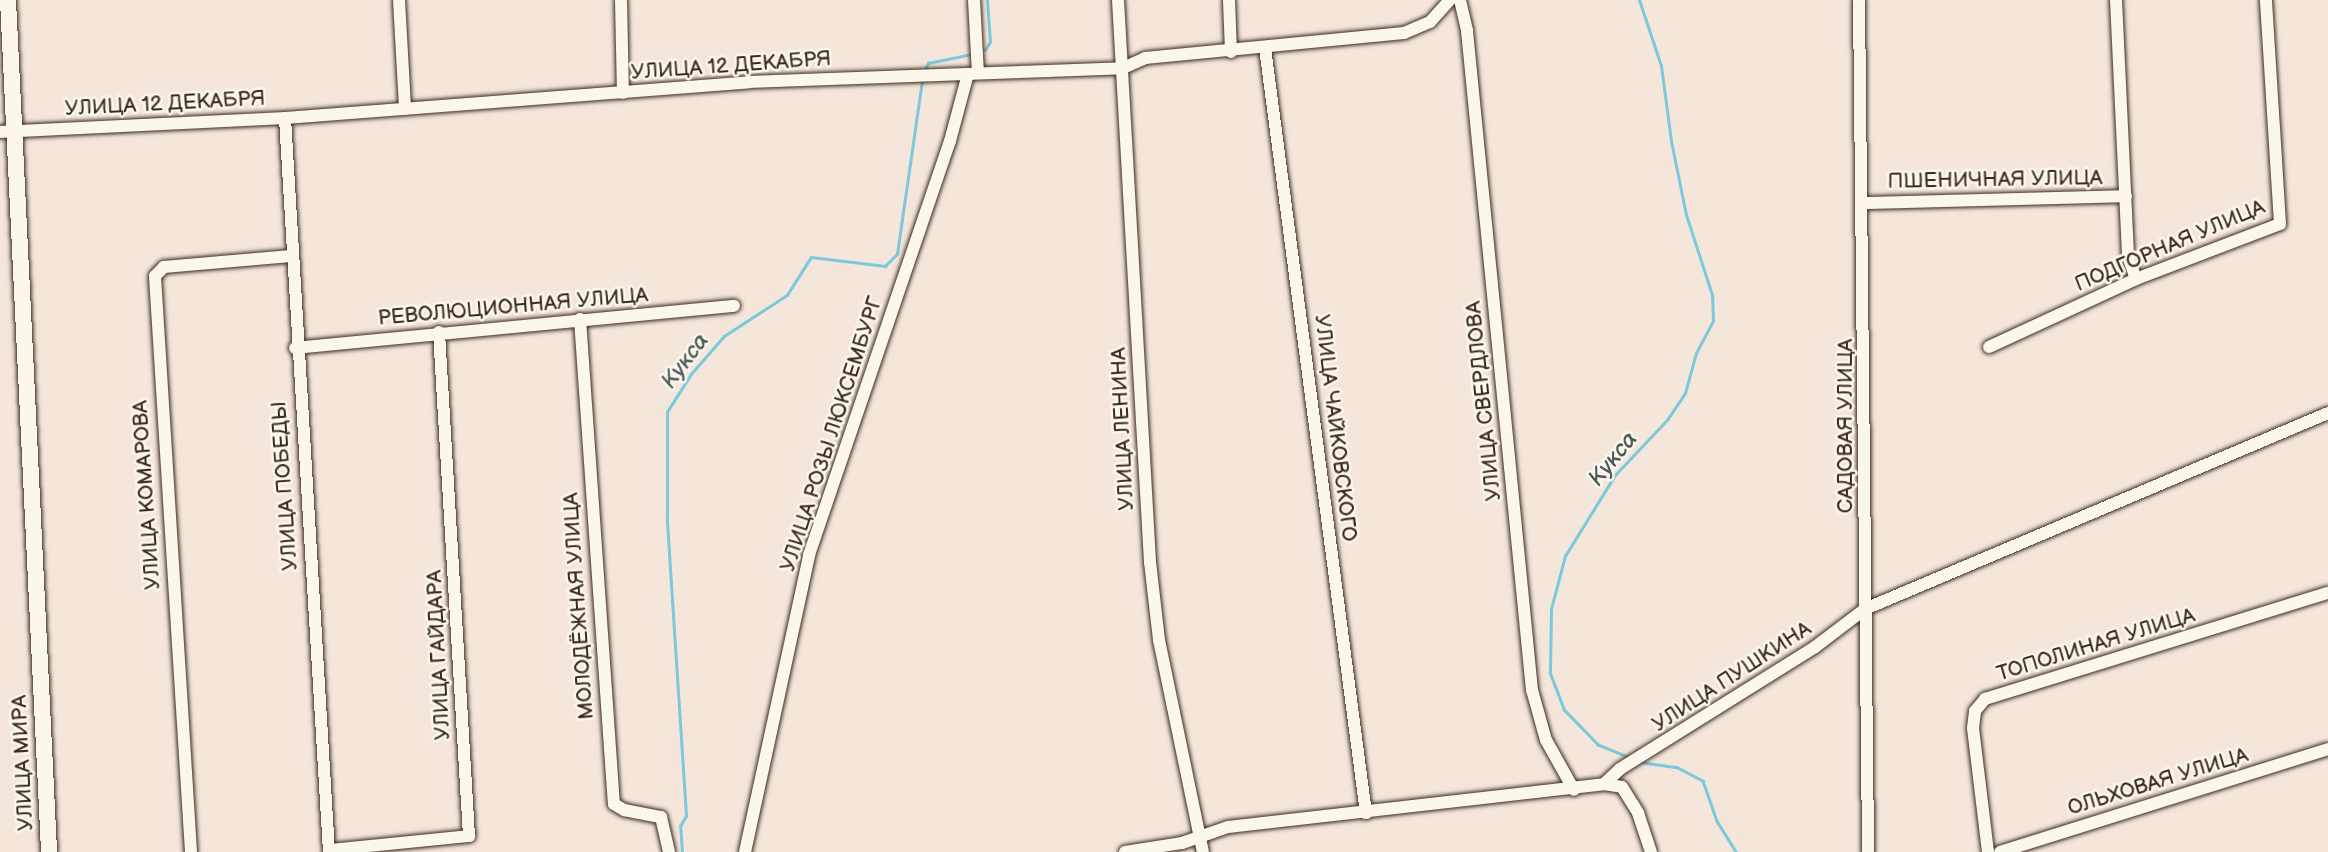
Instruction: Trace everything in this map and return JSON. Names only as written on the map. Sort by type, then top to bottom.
[{"type":"main road","name":"УЛИЦА МИРА","points":[[8,0],[6,131],[48,852]]},
{"type":"street","points":[[399,0],[405,109]]},
{"type":"street","points":[[621,0],[623,93]]},
{"type":"street","name":"УЛИЦА РОЗЫ ЛЮКСЕМБУРГ","points":[[745,852],[809,555],[973,73],[974,0]]},
{"type":"street","name":"УЛИЦА ЛЕНИНА","points":[[1118,0],[1150,562],[1159,640],[1203,852]]},
{"type":"street","points":[[1229,0],[1231,52]]},
{"type":"street","name":"УЛИЦА 12 ДЕКАБРЯ","points":[[6,131],[285,118],[906,74],[1123,68],[1145,58],[1231,52],[1404,33],[1430,22],[1450,0]]},
{"type":"street","name":"УЛИЦА СВЕРДЛОВА","points":[[1460,0],[1467,31],[1532,691],[1546,740],[1574,790]]},
{"type":"street","name":"САДОВАЯ УЛИЦА","points":[[1859,0],[1865,202],[1868,852]]},
{"type":"street","name":"ПШЕНИЧНАЯ УЛИЦА","points":[[2116,0],[2129,256],[2136,279]]},
{"type":"street","name":"ПОДГОРНАЯ УЛИЦА","points":[[1989,347],[2136,279],[2280,224],[2266,0]]},
{"type":"street","name":"УЛИЦА ЧАЙКОВСКОГО","points":[[1265,48],[1366,813]]},
{"type":"street","name":"УЛИЦА ПОБЕДЫ","points":[[285,118],[295,348],[329,851]]},
{"type":"street","name":"ПШЕНИЧНАЯ УЛИЦА","points":[[1865,202],[2126,196]]},
{"type":"street","name":"УЛИЦА КОМАРОВА","points":[[191,852],[155,276],[164,267],[290,256]]},
{"type":"street","name":"РЕВОЛЮЦИОННАЯ УЛИЦА","points":[[295,348],[439,332],[734,306]]},
{"type":"street","name":"МОЛОДЁЖНАЯ УЛИЦА","points":[[580,320],[614,804],[624,810],[661,817],[669,852]]},
{"type":"street","name":"УЛИЦА ГАЙДАРА","points":[[329,851],[469,836],[439,332]]},
{"type":"street","name":"УЛИЦА ПУШКИНА","points":[[1604,784],[1620,769],[1650,753],[1815,647],[1866,609],[2328,413]]},
{"type":"street","name":"ТОПОЛИНАЯ УЛИЦА","points":[[1988,852],[1973,728],[1975,711],[1985,699],[2328,593]]},
{"type":"street","name":"ОЛЬХОВАЯ УЛИЦА","points":[[2000,852],[2328,749]]},
{"type":"street","points":[[1125,852],[1200,837],[1228,827],[1574,790],[1604,784],[1622,787],[1638,813],[1651,852]]},
{"type":"waterway","name":"Кукса","points":[[985,50],[990,42],[987,0]]},
{"type":"waterway","name":"Кукса","points":[[1630,758],[1598,745],[1564,710],[1550,673],[1551,609],[1565,556],[1615,475],[1667,420],[1685,393],[1696,353],[1713,321],[1712,295],[1686,215],[1671,141],[1661,66],[1639,0]]},
{"type":"waterway","name":"Кукса","points":[[925,70],[928,63],[972,54]]},
{"type":"waterway","name":"Кукса","points":[[682,852],[680,826],[686,816],[667,520],[667,412],[691,374],[724,336],[787,295],[811,257],[885,266],[897,254],[922,80]]},
{"type":"waterway","name":"Кукса","points":[[1640,762],[1677,767],[1703,781],[1717,821],[1736,852]]}]
